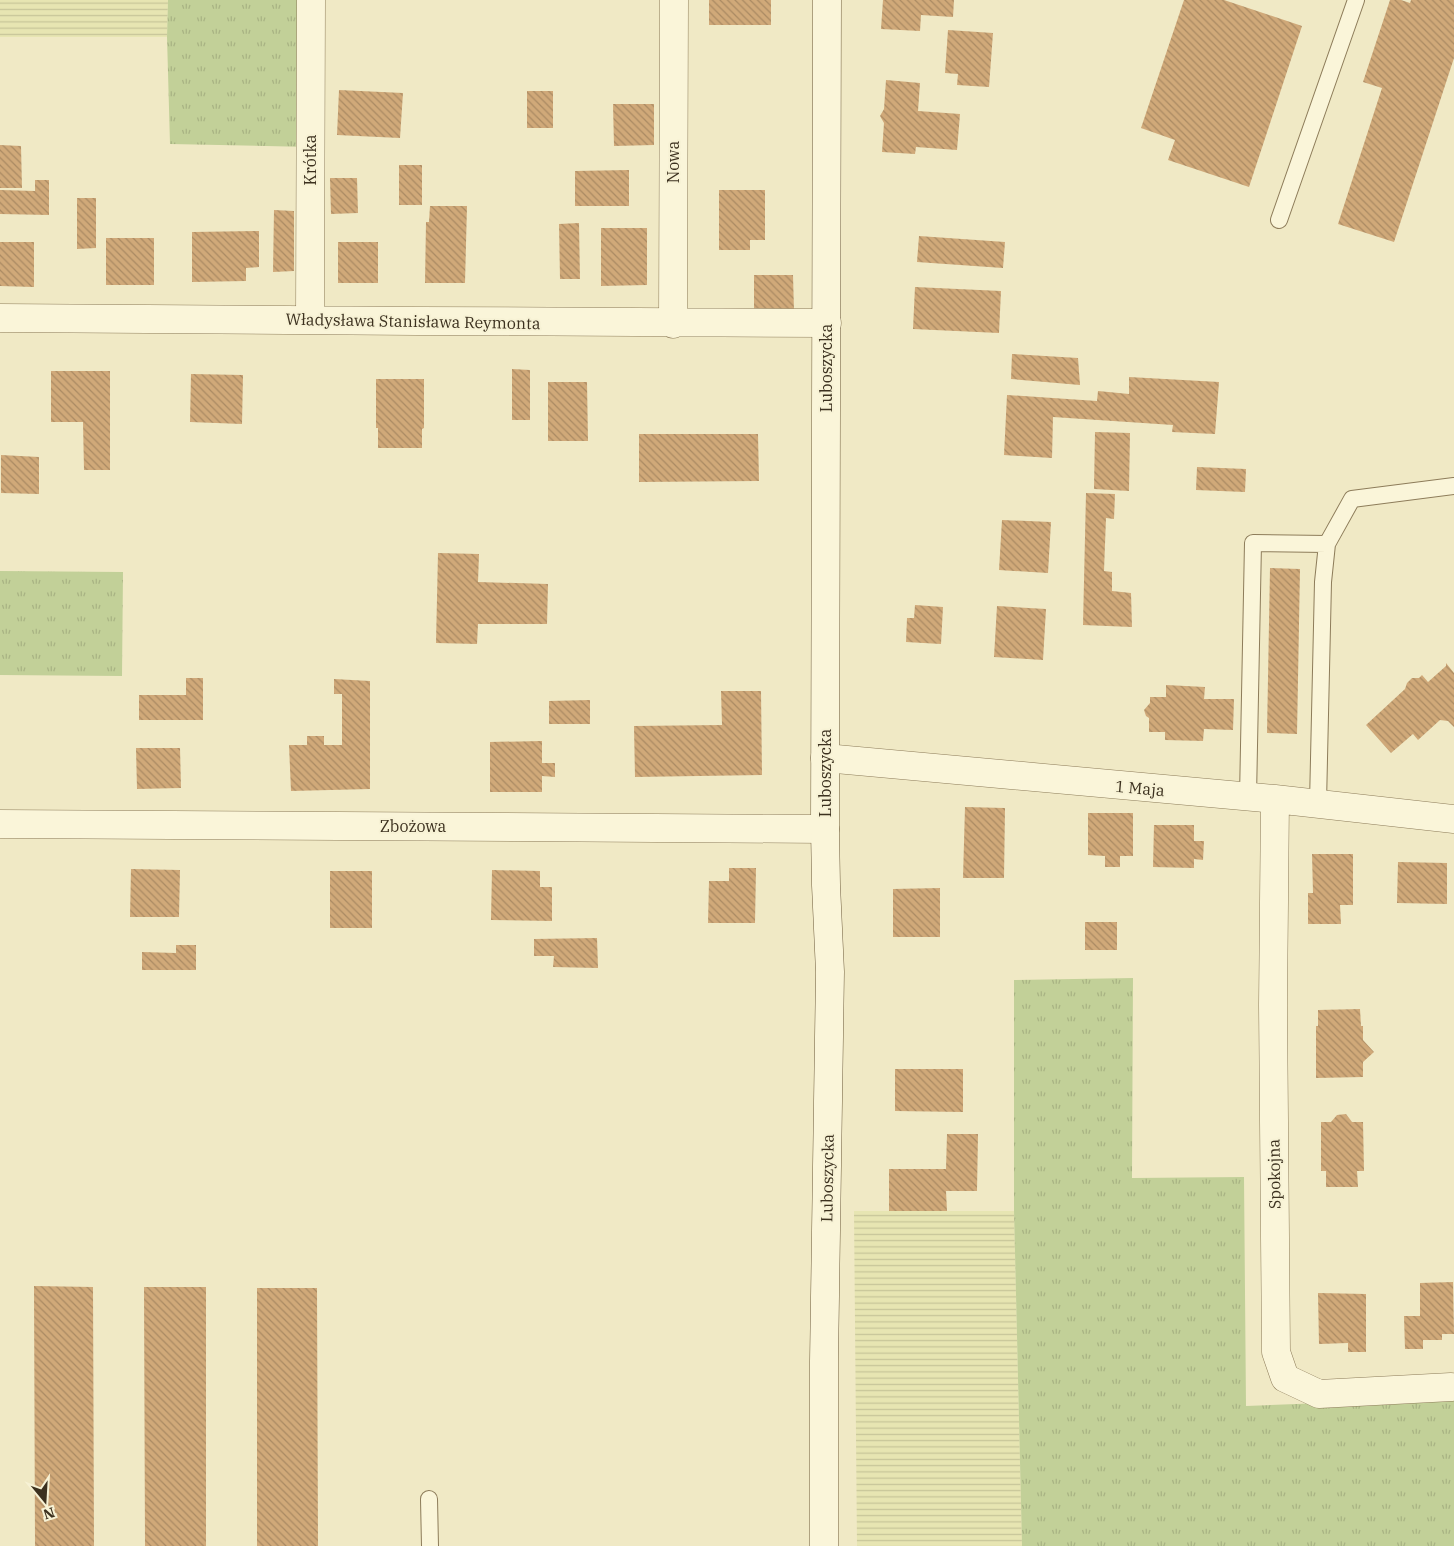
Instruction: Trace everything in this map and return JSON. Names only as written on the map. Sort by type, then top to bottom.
[{"type":"street","name":"Krótka","points":[[310,319],[311,0]]},
{"type":"street","name":"Nowa","points":[[673,324],[674,0]]},
{"type":"street","name":"Luboszycka","points":[[824,1546],[824,1361],[830,972],[825,828],[828,0]]},
{"type":"street","name":"Władysława Stanisława Reymonta","points":[[0,318],[310,319],[673,324],[827,323]]},
{"type":"street","name":"1 Maja","points":[[825,758],[1318,803],[1454,819]]},
{"type":"street","name":"Spokojna","points":[[1275,799],[1273,1005],[1276,1352],[1285,1378],[1319,1394],[1452,1387]]},
{"type":"street","name":"Zbożowa","points":[[0,824],[825,828]]},
{"type":"lane","points":[[1279,220],[1356,0]]},
{"type":"lane","points":[[1318,803],[1323,582],[1327,544],[1352,499],[1454,486]]},
{"type":"lane","points":[[1248,797],[1253,542],[1327,544]]},
{"type":"lane","points":[[429,1499],[430,1546]]},
{"type":"shaded area","points":[[0,0],[168,0],[167,37],[0,37]]},
{"type":"shaded area","points":[[854,1211],[1014,1211],[1022,1546],[857,1546]]},
{"type":"green space","points":[[168,0],[311,0],[310,147],[170,144],[167,37]]},
{"type":"green space","points":[[0,571],[123,572],[122,676],[0,675]]},
{"type":"green space","points":[[1133,978],[1132,1178],[1244,1177],[1246,1406],[1454,1398],[1454,1546],[1022,1546],[1014,1211],[1014,980]]},
{"type":"building","points":[[709,0],[771,0],[771,25],[709,25]]},
{"type":"building","points":[[883,0],[954,0],[953,17],[921,15],[920,31],[881,29]]},
{"type":"building","points":[[1184,0],[1224,0],[1302,26],[1249,187],[1168,160],[1175,140],[1141,128]]},
{"type":"building","points":[[1390,0],[1401,0],[1410,3],[1411,0],[1454,0],[1454,58],[1394,242],[1338,224],[1382,88],[1363,82]]},
{"type":"building","points":[[948,30],[993,33],[989,87],[957,85],[958,74],[945,73]]},
{"type":"building","points":[[886,80],[920,83],[918,111],[960,114],[957,150],[916,147],[915,154],[882,152],[884,123],[880,116],[884,109]]},
{"type":"building","points":[[339,90],[403,93],[400,138],[337,135]]},
{"type":"building","points":[[527,91],[553,91],[553,128],[527,128]]},
{"type":"building","points":[[613,104],[654,104],[654,145],[614,146]]},
{"type":"building","points":[[0,145],[21,146],[22,188],[0,188]]},
{"type":"building","points":[[399,165],[422,165],[422,205],[399,205]]},
{"type":"building","points":[[629,170],[629,206],[575,206],[575,171]]},
{"type":"building","points":[[330,178],[357,178],[358,213],[331,214]]},
{"type":"building","points":[[35,180],[49,180],[49,215],[0,214],[0,190],[35,191]]},
{"type":"building","points":[[719,190],[765,190],[765,240],[750,240],[750,250],[719,250]]},
{"type":"building","points":[[77,198],[96,198],[96,248],[77,249]]},
{"type":"building","points":[[430,206],[467,206],[465,283],[425,283],[426,222],[429,222]]},
{"type":"building","points":[[274,210],[294,211],[294,271],[273,272]]},
{"type":"building","points":[[579,223],[580,279],[560,279],[559,224]]},
{"type":"building","points":[[601,228],[647,228],[647,285],[601,286]]},
{"type":"building","points":[[259,231],[259,267],[246,268],[246,281],[192,282],[192,232]]},
{"type":"building","points":[[919,236],[1005,242],[1003,268],[917,262]]},
{"type":"building","points":[[106,238],[154,238],[154,285],[106,285]]},
{"type":"building","points":[[0,242],[34,242],[34,287],[0,286]]},
{"type":"building","points":[[338,242],[378,242],[378,283],[338,283]]},
{"type":"building","points":[[754,275],[793,275],[794,311],[754,312]]},
{"type":"building","points":[[915,287],[1001,291],[999,333],[913,329]]},
{"type":"building","points":[[1012,354],[1078,358],[1080,385],[1011,379]]},
{"type":"building","points":[[512,369],[530,370],[530,420],[512,420]]},
{"type":"building","points":[[51,371],[110,371],[110,470],[84,470],[83,422],[51,422]]},
{"type":"building","points":[[191,374],[243,375],[242,424],[190,422]]},
{"type":"building","points":[[1129,377],[1219,382],[1215,434],[1172,432],[1173,425],[1053,417],[1052,458],[1004,455],[1007,395],[1097,401],[1098,391],[1129,394]]},
{"type":"building","points":[[376,379],[424,379],[422,448],[378,448]]},
{"type":"building","points":[[548,382],[587,382],[588,441],[548,441]]},
{"type":"building","points":[[1095,432],[1130,433],[1129,491],[1094,489]]},
{"type":"building","points":[[639,434],[758,434],[759,481],[639,482]]},
{"type":"building","points":[[1,455],[39,457],[39,494],[1,493]]},
{"type":"building","points":[[1197,467],[1246,469],[1245,492],[1196,490]]},
{"type":"building","points":[[1086,493],[1115,494],[1114,519],[1106,518],[1104,571],[1112,572],[1112,591],[1131,593],[1132,627],[1083,625]]},
{"type":"building","points":[[1002,520],[1051,522],[1048,573],[999,570]]},
{"type":"building","points":[[438,553],[479,554],[478,582],[548,584],[547,624],[478,624],[477,644],[436,643]]},
{"type":"building","points":[[1270,568],[1300,569],[1297,734],[1267,733]]},
{"type":"building","points":[[915,605],[943,607],[941,644],[906,642],[907,618],[914,618]]},
{"type":"building","points":[[997,606],[1046,609],[1043,660],[994,657]]},
{"type":"building","points":[[1446,663],[1454,673],[1454,727],[1448,721],[1440,720],[1418,740],[1413,734],[1391,753],[1366,725],[1405,689],[1407,683],[1412,678],[1419,678],[1422,675],[1428,682],[1446,666]]},
{"type":"building","points":[[186,678],[203,678],[203,720],[139,720],[139,695],[186,695]]},
{"type":"building","points":[[334,679],[370,681],[370,789],[291,791],[289,745],[307,745],[307,736],[324,736],[324,745],[342,745],[342,694],[334,694]]},
{"type":"building","points":[[1166,685],[1205,687],[1204,699],[1234,699],[1233,730],[1204,729],[1203,741],[1165,740],[1165,732],[1149,732],[1149,718],[1144,710],[1150,703],[1150,697],[1166,697]]},
{"type":"building","points":[[721,691],[761,691],[762,775],[635,777],[634,726],[722,725]]},
{"type":"building","points":[[590,700],[590,724],[549,724],[549,701]]},
{"type":"building","points":[[542,741],[542,763],[555,763],[555,777],[542,776],[542,792],[490,792],[490,742]]},
{"type":"building","points":[[136,748],[180,748],[181,788],[137,789]]},
{"type":"building","points":[[965,807],[1005,808],[1004,878],[963,878]]},
{"type":"building","points":[[1088,813],[1133,813],[1133,856],[1120,856],[1120,867],[1105,867],[1105,856],[1088,855]]},
{"type":"building","points":[[1154,825],[1194,825],[1194,841],[1204,841],[1203,860],[1194,859],[1194,868],[1153,867]]},
{"type":"building","points":[[1312,854],[1353,854],[1353,905],[1340,905],[1341,924],[1308,924],[1308,893],[1313,893]]},
{"type":"building","points":[[1398,862],[1447,863],[1447,904],[1397,903]]},
{"type":"building","points":[[729,868],[756,868],[755,923],[708,923],[709,881],[729,881]]},
{"type":"building","points":[[131,869],[180,870],[179,917],[130,917]]},
{"type":"building","points":[[492,870],[540,871],[540,887],[552,887],[552,921],[491,920]]},
{"type":"building","points":[[330,871],[372,871],[372,928],[330,928]]},
{"type":"building","points":[[940,888],[940,937],[893,937],[893,889]]},
{"type":"building","points":[[1085,922],[1117,922],[1117,950],[1085,950]]},
{"type":"building","points":[[597,938],[598,968],[553,967],[554,956],[534,956],[534,939]]},
{"type":"building","points":[[176,945],[196,945],[196,970],[142,970],[142,952],[176,953]]},
{"type":"building","points":[[1360,1009],[1363,1040],[1374,1052],[1363,1062],[1363,1077],[1316,1078],[1316,1026],[1318,1026],[1318,1010]]},
{"type":"building","points":[[895,1069],[963,1069],[963,1112],[895,1111]]},
{"type":"building","points":[[1346,1114],[1352,1122],[1363,1122],[1364,1171],[1357,1171],[1358,1187],[1326,1187],[1326,1171],[1321,1171],[1321,1122],[1331,1122],[1337,1115]]},
{"type":"building","points":[[947,1134],[978,1134],[977,1191],[946,1191],[947,1211],[889,1211],[889,1169],[946,1169]]},
{"type":"building","points":[[1453,1282],[1454,1334],[1442,1334],[1442,1340],[1423,1340],[1423,1349],[1405,1349],[1404,1316],[1420,1316],[1420,1283]]},
{"type":"building","points":[[34,1286],[93,1287],[94,1546],[35,1546]]},
{"type":"building","points":[[144,1287],[206,1287],[206,1546],[145,1546]]},
{"type":"building","points":[[257,1288],[317,1288],[318,1546],[257,1546]]},
{"type":"building","points":[[1318,1293],[1366,1294],[1366,1352],[1348,1352],[1348,1343],[1319,1344]]}]
